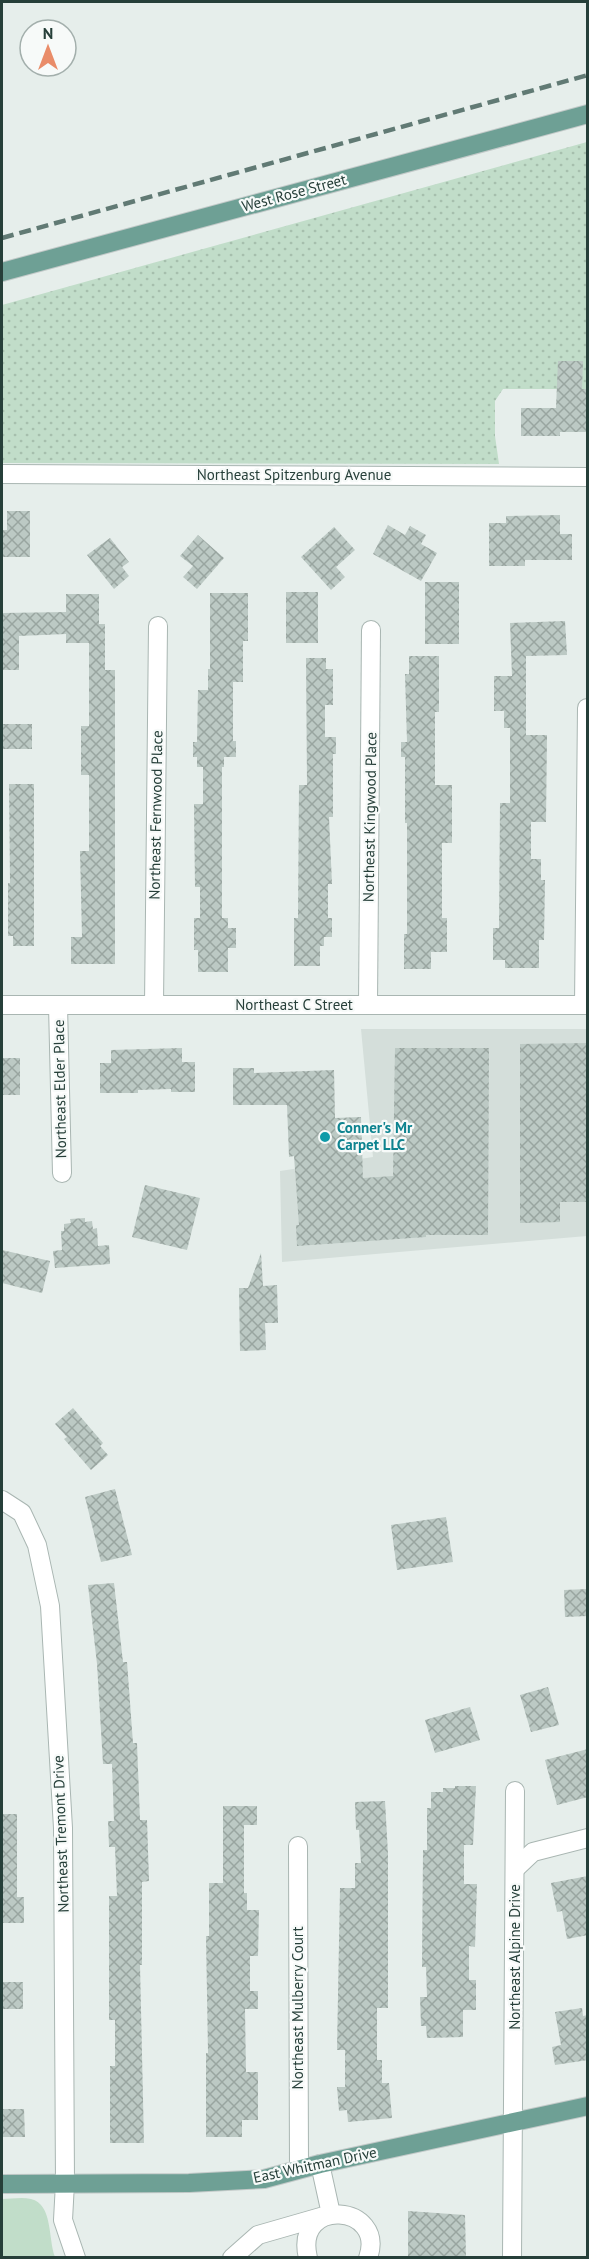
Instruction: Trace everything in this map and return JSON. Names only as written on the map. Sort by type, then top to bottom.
[{"type":"main road","name":"West Rose Street","points":[[2,272],[588,114]]},
{"type":"main road","name":"East Whitman Drive","points":[[2,2184],[189,2184],[264,2179],[320,2164],[588,2106]]},
{"type":"street","name":"Northeast Spitzenburg Avenue","points":[[2,474],[588,477]]},
{"type":"street","name":"Northeast Fernwood Place","points":[[154,1005],[158,626]]},
{"type":"street","name":"Northeast Kingwood Place","points":[[368,1005],[372,630]]},
{"type":"street","points":[[586,1005],[587,708]]},
{"type":"street","name":"Northeast C Street","points":[[2,1005],[586,1005]]},
{"type":"street","name":"Northeast Elder Place","points":[[58,1005],[62,1173]]},
{"type":"street","name":"Northeast Tremont Drive","points":[[2,1500],[22,1513],[37,1545],[50,1606],[63,1828],[65,2184],[63,2220],[76,2258]]},
{"type":"street","name":"Northeast Alpine Drive","points":[[512,2258],[515,1791]]},
{"type":"street","points":[[515,1869],[533,1852],[588,1838]]},
{"type":"street","name":"Northeast Mulberry Court","points":[[298,1846],[299,2169]]},
{"type":"street","points":[[320,2164],[331,2214]]},
{"type":"street","points":[[308,2258],[306,2239],[309,2231],[322,2217],[331,2214]]},
{"type":"street","points":[[232,2258],[258,2235],[331,2214],[349,2215],[364,2226],[370,2243],[368,2258]]},
{"type":"shaded area","points":[[361,1029],[587,1029],[587,1236],[282,1262],[280,1171],[373,1157]]},
{"type":"green space","points":[[587,142],[587,389],[503,389],[495,401],[495,436],[499,464],[2,463],[2,305]]},
{"type":"green space","points":[[20,2198],[38,2202],[49,2223],[55,2257],[2,2257],[2,2199]]},
{"type":"building","points":[[558,361],[583,361],[582,389],[588,389],[588,432],[560,432],[560,436],[521,436],[521,408],[556,408]]},
{"type":"building","points":[[7,511],[30,511],[30,557],[2,557],[2,530],[7,530]]},
{"type":"building","points":[[560,515],[560,534],[572,534],[572,560],[525,560],[525,566],[489,566],[489,523],[506,523],[506,516]]},
{"type":"building","points":[[388,525],[405,535],[410,526],[426,535],[421,544],[437,553],[421,581],[373,554]]},
{"type":"building","points":[[334,527],[355,550],[336,567],[345,577],[331,590],[301,557]]},
{"type":"building","points":[[198,535],[224,558],[197,589],[183,577],[193,566],[180,556]]},
{"type":"building","points":[[110,538],[129,562],[122,567],[129,576],[114,589],[87,555]]},
{"type":"building","points":[[425,582],[459,582],[459,644],[425,644]]},
{"type":"building","points":[[286,592],[318,592],[318,643],[286,643]]},
{"type":"building","points":[[210,593],[248,593],[248,641],[243,641],[243,682],[233,682],[233,741],[236,741],[236,757],[224,757],[224,767],[222,767],[222,918],[228,918],[228,928],[236,928],[236,948],[228,948],[228,972],[198,972],[198,950],[194,950],[194,918],[200,918],[200,887],[195,887],[194,804],[203,804],[203,767],[197,767],[197,757],[193,757],[193,742],[197,742],[198,690],[208,690]]},
{"type":"building","points":[[66,594],[99,594],[99,624],[105,624],[105,670],[115,670],[115,964],[71,964],[71,937],[82,937],[80,851],[89,851],[89,775],[81,775],[81,726],[89,726],[89,643],[66,643],[66,634],[19,636],[19,670],[2,670],[2,613],[66,612]]},
{"type":"building","points":[[565,621],[567,655],[526,656],[526,735],[547,735],[546,822],[531,822],[531,859],[541,859],[541,880],[545,880],[544,940],[539,940],[539,968],[505,968],[505,960],[493,960],[493,928],[499,928],[500,803],[510,803],[510,728],[504,728],[504,711],[494,711],[494,676],[512,676],[510,623]]},
{"type":"building","points":[[409,656],[439,656],[439,712],[435,712],[435,785],[452,785],[452,843],[442,843],[442,918],[447,918],[447,952],[431,952],[431,969],[404,969],[404,934],[407,934],[407,823],[405,823],[405,757],[401,757],[401,742],[407,742],[405,674],[409,674]]},
{"type":"building","points":[[306,658],[326,658],[326,669],[333,669],[333,705],[325,705],[325,737],[336,737],[336,754],[333,754],[333,817],[329,817],[332,884],[328,884],[328,918],[332,918],[332,937],[324,937],[324,946],[320,946],[320,966],[294,966],[294,918],[298,918],[299,785],[307,785]]},
{"type":"building","points":[[2,724],[32,724],[32,749],[2,749]]},
{"type":"building","points":[[9,784],[34,784],[34,946],[13,946],[13,936],[8,936]]},
{"type":"building","points":[[588,1043],[588,1202],[560,1202],[560,1222],[520,1223],[520,1044]]},
{"type":"building","points":[[182,1048],[182,1062],[195,1062],[195,1092],[171,1092],[171,1089],[138,1090],[138,1093],[100,1093],[100,1063],[111,1063],[111,1050]]},
{"type":"building","points":[[395,1048],[489,1048],[488,1235],[426,1235],[426,1237],[297,1246],[296,1225],[299,1225],[294,1156],[289,1157],[287,1105],[233,1105],[233,1068],[254,1068],[254,1073],[334,1070],[335,1118],[361,1117],[363,1178],[393,1176]]},
{"type":"building","points":[[2,1058],[20,1058],[20,1095],[2,1095]]},
{"type":"building","points":[[145,1185],[200,1198],[187,1250],[132,1237]]},
{"type":"building","points":[[85,1218],[85,1222],[92,1221],[93,1229],[97,1228],[98,1246],[109,1245],[110,1264],[55,1268],[53,1251],[62,1250],[61,1231],[64,1231],[64,1224],[71,1223],[70,1219]]},
{"type":"building","points":[[2,1250],[50,1261],[42,1293],[2,1283]]},
{"type":"building","points":[[261,1253],[263,1286],[277,1285],[278,1323],[265,1323],[266,1350],[240,1351],[239,1288],[248,1288]]},
{"type":"building","points":[[73,1408],[103,1443],[100,1446],[108,1455],[91,1470],[64,1439],[67,1437],[55,1424]]},
{"type":"building","points":[[115,1489],[132,1555],[101,1562],[85,1497]]},
{"type":"building","points":[[446,1517],[453,1562],[397,1570],[391,1525]]},
{"type":"building","points":[[114,1583],[123,1662],[127,1662],[133,1743],[137,1743],[140,1820],[147,1820],[149,1881],[142,1882],[142,1965],[140,1965],[144,2143],[110,2143],[110,2066],[115,2066],[115,2020],[109,2020],[109,1896],[117,1896],[115,1847],[109,1847],[108,1821],[114,1821],[112,1764],[103,1764],[97,1664],[88,1585]]},
{"type":"building","points":[[588,1589],[588,1616],[565,1617],[564,1590]]},
{"type":"building","points":[[548,1687],[559,1725],[531,1732],[520,1695]]},
{"type":"building","points":[[470,1707],[480,1740],[435,1753],[425,1720]]},
{"type":"building","points":[[588,1749],[588,1797],[557,1805],[545,1760]]},
{"type":"building","points":[[455,1786],[476,1786],[473,1845],[464,1845],[464,1884],[477,1884],[475,1947],[469,1946],[469,1980],[476,1980],[476,2010],[463,2010],[463,2037],[427,2038],[426,2026],[421,2026],[420,1997],[427,1997],[426,1967],[422,1967],[423,1850],[427,1850],[427,1808],[431,1808],[431,1792],[443,1792],[443,1788],[455,1788]]},
{"type":"building","points":[[385,1801],[388,1854],[388,2008],[377,2008],[377,2060],[382,2060],[382,2083],[389,2083],[392,2118],[348,2122],[347,2110],[339,2111],[337,2087],[345,2087],[345,2050],[337,2050],[340,1888],[355,1888],[355,1863],[361,1863],[355,1802]]},
{"type":"building","points":[[223,1806],[257,1806],[257,1825],[244,1825],[244,1893],[247,1893],[247,1910],[259,1910],[258,1956],[250,1956],[250,1991],[258,1991],[258,2009],[245,2009],[246,2072],[258,2072],[258,2120],[242,2120],[242,2137],[206,2137],[206,2053],[208,2053],[206,1936],[209,1936],[209,1883],[223,1883]]},
{"type":"building","points":[[2,1814],[17,1814],[17,1897],[24,1897],[24,1923],[2,1923]]},
{"type":"building","points":[[588,1876],[588,1935],[567,1939],[562,1911],[557,1912],[551,1883]]},
{"type":"building","points":[[2,1982],[23,1982],[23,2009],[2,2009]]},
{"type":"building","points":[[582,2008],[583,2016],[588,2015],[588,2060],[555,2065],[552,2047],[561,2045],[555,2012]]},
{"type":"building","points":[[2,2109],[24,2109],[25,2137],[2,2137]]},
{"type":"building","points":[[408,2211],[465,2215],[466,2258],[408,2258]]},
{"type":"railway","points":[[2,238],[588,75]]},
{"type":"place","name":"Conner's Mr Carpet LLC","points":[[325,1137]]}]
